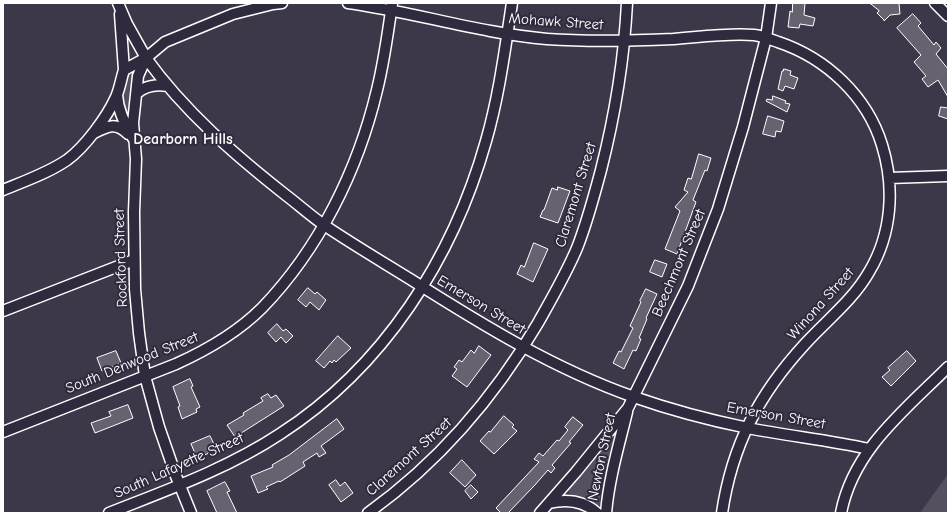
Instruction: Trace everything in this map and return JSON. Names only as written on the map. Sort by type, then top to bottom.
[{"type":"street","points":[[124,70],[146,58],[165,42],[233,14],[282,3]]},
{"type":"street","name":"Mohawk Street","points":[[348,3],[391,6],[507,34],[567,40],[675,39],[724,35],[755,35],[766,38]]},
{"type":"street","name":"South Lafayette Street","points":[[108,513],[220,468],[280,434],[333,394],[373,353],[400,320],[422,288],[448,242],[466,202],[477,171],[495,108],[512,3]]},
{"type":"street","name":"Claremont Street","points":[[368,513],[413,477],[449,443],[486,400],[523,348],[563,278],[587,221],[612,122],[620,83],[625,40],[627,3]]},
{"type":"street","name":"Beechmont Street","points":[[540,513],[576,472],[628,408],[688,286],[718,209],[743,127],[766,38],[771,3]]},
{"type":"street","points":[[935,3],[948,16]]},
{"type":"street","points":[[118,5],[146,58]]},
{"type":"street","points":[[3,190],[45,173],[68,159],[93,134],[105,117],[117,95],[124,70],[118,5]]},
{"type":"street","name":"South Denwood Street","points":[[3,432],[197,354],[218,343],[261,309],[301,261],[324,225],[344,187],[369,122],[382,70],[391,6]]},
{"type":"street","name":"Winona Street","points":[[722,513],[726,487],[733,459],[746,428],[762,400],[786,366],[806,343],[851,298],[870,272],[880,250],[886,227],[890,191],[885,156],[876,128],[863,106],[846,85],[830,69],[809,55],[787,45],[766,38]]},
{"type":"street","name":"Emerson Street","points":[[146,58],[168,86],[229,147],[264,178],[324,225],[422,288],[523,348],[600,384],[634,397],[709,419],[746,428],[837,442],[869,449]]},
{"type":"street","name":"Rockford Street","points":[[146,58],[138,76],[134,123],[136,159],[134,260],[139,333],[145,376],[159,427],[191,513]]},
{"type":"street","points":[[136,93],[152,86],[168,86]]},
{"type":"street","points":[[117,95],[126,127],[134,140]]},
{"type":"street","points":[[93,134],[105,128],[115,126],[122,128],[134,140]]},
{"type":"street","points":[[889,178],[948,176]]},
{"type":"street","points":[[3,311],[134,260]]},
{"type":"street","points":[[841,513],[852,478],[869,449],[886,427],[948,367]]},
{"type":"street","name":"Newton Street","points":[[606,513],[612,474],[628,408]]},
{"type":"street","points":[[549,503],[558,501],[572,501],[585,505],[597,513]]},
{"type":"shaded area","points":[[133,69],[135,69],[135,71],[129,111],[125,114],[122,103],[124,85]]},
{"type":"shaded area","points":[[610,437],[613,441],[602,480],[600,503],[598,508],[581,497],[570,494],[568,490],[606,440]]},
{"type":"shaded area","points":[[948,474],[948,513],[920,513]]},
{"type":"building","points":[[793,3],[805,3],[804,15],[815,18],[813,26],[800,24],[799,28],[788,27],[790,11],[792,12]]},
{"type":"building","points":[[870,3],[899,3],[900,14],[890,15],[884,21],[877,13],[879,11]]},
{"type":"building","points":[[913,14],[921,23],[918,26],[934,45],[936,42],[941,48],[936,54],[948,69],[948,97],[938,80],[928,87],[922,79],[926,76],[914,62],[921,55],[897,28]]},
{"type":"building","points":[[784,69],[791,71],[790,75],[798,78],[794,89],[785,86],[783,91],[778,89],[782,71]]},
{"type":"building","points":[[773,96],[786,101],[785,103],[790,104],[787,112],[766,101],[767,99],[772,100]]},
{"type":"building","points":[[941,107],[948,108],[948,119],[939,116]]},
{"type":"building","points":[[768,116],[784,121],[781,132],[776,131],[775,137],[763,134]]},
{"type":"building","points":[[699,154],[711,158],[707,171],[705,170],[693,200],[696,202],[677,254],[665,249],[680,211],[675,207],[688,192],[684,190],[688,178],[691,179]]},
{"type":"building","points":[[558,187],[570,191],[558,223],[540,217],[552,188],[557,190]]},
{"type":"building","points":[[534,243],[548,249],[533,282],[517,274],[521,265],[524,267]]},
{"type":"building","points":[[655,260],[667,264],[662,277],[650,272]]},
{"type":"building","points":[[308,288],[315,294],[317,292],[326,300],[319,310],[310,302],[306,307],[298,300]]},
{"type":"building","points":[[646,289],[657,294],[646,318],[647,319],[639,338],[641,339],[636,351],[633,350],[624,369],[613,363],[619,351],[621,352],[633,328],[630,326]]},
{"type":"building","points":[[277,324],[283,331],[286,329],[293,336],[286,343],[281,337],[276,342],[268,333]]},
{"type":"building","points":[[338,336],[351,348],[336,362],[334,360],[332,363],[330,361],[324,368],[316,361]]},
{"type":"building","points":[[479,346],[491,355],[467,387],[452,376],[457,369],[454,367],[459,360],[462,362],[471,350],[474,353]]},
{"type":"building","points":[[116,351],[121,363],[102,371],[97,358]]},
{"type":"building","points":[[907,351],[916,361],[891,386],[882,377],[890,370],[888,368]]},
{"type":"building","points":[[190,379],[193,386],[191,387],[200,407],[196,409],[197,412],[182,419],[178,407],[180,406],[173,387]]},
{"type":"building","points":[[268,394],[271,398],[276,395],[284,406],[235,437],[227,425],[263,401],[261,398]]},
{"type":"building","points":[[128,405],[133,418],[95,433],[91,423],[111,416],[109,412]]},
{"type":"building","points":[[504,416],[514,425],[512,427],[517,431],[494,454],[480,441]]},
{"type":"building","points":[[573,417],[583,425],[569,442],[571,443],[552,465],[555,468],[551,473],[548,470],[508,513],[501,513],[496,508],[539,462],[534,459],[539,453],[543,456],[557,440],[559,441],[568,430],[565,427]]},
{"type":"building","points":[[337,419],[344,429],[321,446],[326,453],[319,457],[317,453],[303,462],[305,466],[280,482],[279,481],[266,487],[268,489],[258,493],[251,476],[273,467],[272,465],[289,455]]},
{"type":"building","points":[[210,436],[214,444],[206,448],[209,453],[197,458],[191,444]]},
{"type":"building","points":[[462,460],[476,475],[465,487],[450,473]]},
{"type":"building","points":[[336,480],[340,486],[345,482],[353,493],[341,502],[329,485]]},
{"type":"building","points":[[225,482],[230,491],[227,492],[237,513],[217,513],[207,491]]},
{"type":"building","points":[[471,485],[478,492],[471,499],[465,491]]},
{"type":"district","name":"Dearborn Hills","points":[[183,139]]}]
